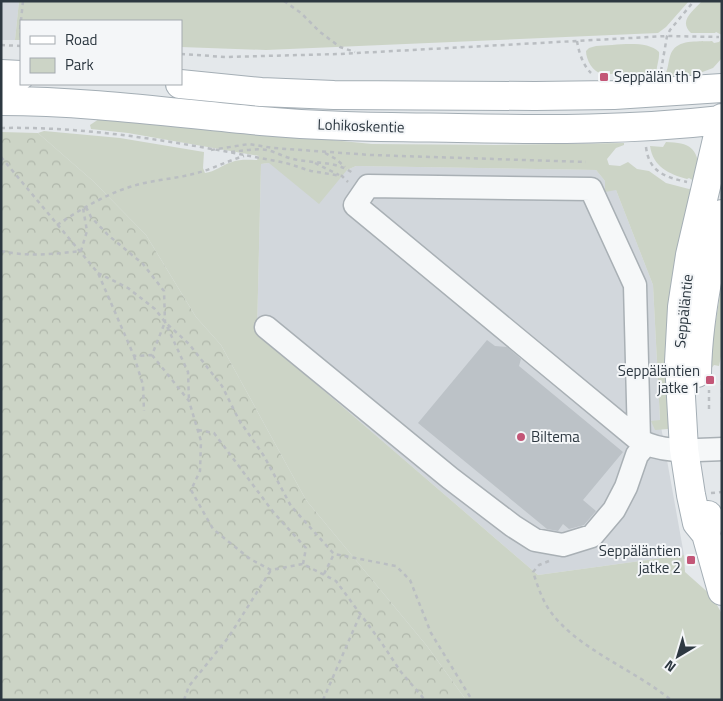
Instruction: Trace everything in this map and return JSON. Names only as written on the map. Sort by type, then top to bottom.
[{"type":"main road","points":[[1,74],[20,74]]},
{"type":"main road","name":"Lohikoskentie","points":[[182,84],[261,92],[344,95],[604,95],[722,88]]},
{"type":"main road","name":"Lohikoskentie","points":[[1,101],[130,107],[262,121],[371,127],[626,128],[721,119]]},
{"type":"main road","name":"Seppäläntie","points":[[702,449],[679,362],[682,306],[690,255],[721,119]]},
{"type":"main road","name":"Seppäläntie","points":[[722,214],[714,245],[701,319],[697,361],[697,392],[704,494],[709,520],[706,534],[722,591]]},
{"type":"lane","points":[[266,327],[443,472],[512,526],[535,540],[563,545],[592,536],[614,510],[626,487],[643,442],[637,347],[636,285],[591,189],[362,195]]},
{"type":"lane","points":[[362,195],[643,442],[658,448],[702,449]]},
{"type":"path","points":[[21,20],[23,1]]},
{"type":"path","points":[[284,1],[301,13],[320,32],[340,47],[358,53]]},
{"type":"path","points":[[661,72],[667,36],[694,1]]},
{"type":"path","points":[[182,54],[226,57],[358,53],[667,36],[720,37]]},
{"type":"path","points":[[577,41],[584,64],[596,77]]},
{"type":"path","points":[[1,45],[20,46]]},
{"type":"path","points":[[1,128],[38,127],[127,136],[286,163],[311,172],[342,176]]},
{"type":"path","points":[[646,140],[647,153],[652,166],[667,178],[691,183]]},
{"type":"path","points":[[211,150],[249,144],[324,152],[586,162]]},
{"type":"path","points":[[227,153],[253,149],[267,150],[292,159],[328,163],[346,168]]},
{"type":"path","points":[[324,152],[346,168],[362,195]]},
{"type":"path","points":[[57,225],[84,207],[133,186],[195,174],[231,159],[246,156]]},
{"type":"path","points":[[1,157],[98,273],[134,356],[143,385],[144,411]]},
{"type":"path","points":[[314,162],[342,176],[362,195]]},
{"type":"path","points":[[80,251],[87,230],[84,207]]},
{"type":"path","points":[[84,207],[91,218],[108,235],[143,264],[164,291],[166,322],[188,372],[189,401],[201,441],[200,472],[191,490],[213,529],[250,559],[271,570],[303,564],[336,581],[401,672],[425,700]]},
{"type":"path","points":[[1,252],[49,255],[80,251]]},
{"type":"path","points":[[98,273],[128,288],[155,309],[189,344],[222,386],[239,420],[264,456],[291,506],[334,554],[396,566],[410,580],[432,633],[472,700]]},
{"type":"path","points":[[152,355],[166,322]]},
{"type":"path","points":[[134,356],[152,355]]},
{"type":"path","points":[[152,355],[189,401]]},
{"type":"path","points":[[722,381],[722,400]]},
{"type":"path","points":[[198,430],[214,433],[274,513],[306,548],[303,564]]},
{"type":"path","points":[[563,545],[564,549],[553,560],[539,565],[533,572],[549,610],[567,630],[671,700]]},
{"type":"path","points":[[324,574],[334,554]]},
{"type":"path","points":[[184,700],[189,686],[228,638],[271,570]]},
{"type":"path","points":[[323,700],[360,616]]},
{"type":"shaded area","points":[[1,1],[19,1],[15,40],[1,40]]},
{"type":"shaded area","points":[[269,163],[347,170],[356,166],[596,170],[616,190],[653,285],[660,421],[684,555],[538,575],[257,333],[261,164]]},
{"type":"green space","points":[[19,1],[689,1],[666,27],[658,33],[266,50],[182,47],[182,20],[20,20],[20,40],[15,40]]},
{"type":"green space","points":[[702,1],[722,1],[722,35],[716,32],[691,33],[687,29],[686,20],[688,16]]},
{"type":"green space","points":[[722,38],[722,58],[713,68],[684,79],[669,81],[627,77],[623,73],[610,74],[610,71],[602,71],[602,74],[593,68],[586,54],[589,48],[596,46],[638,44],[653,48],[659,52],[657,76],[661,76],[666,72],[671,54],[676,46],[691,42],[712,41],[714,43],[719,42]]},
{"type":"green space","points":[[102,117],[372,144],[624,143],[624,145],[616,148],[607,159],[609,165],[620,166],[628,162],[637,169],[649,171],[666,183],[689,189],[694,187],[694,181],[668,172],[658,164],[650,146],[663,147],[666,142],[687,145],[691,148],[697,157],[700,172],[672,425],[668,429],[655,430],[651,421],[660,420],[653,285],[616,190],[605,192],[605,181],[596,170],[356,166],[347,170],[319,204],[269,163],[261,164],[257,333],[538,575],[684,555],[685,572],[712,596],[722,614],[722,700],[466,700],[427,646],[306,500],[221,345],[196,317],[146,235],[93,181],[38,133],[44,131],[120,138],[204,152],[203,168],[205,173],[235,161],[257,160],[259,156],[128,133],[91,129],[90,125]]},
{"type":"green space","points":[[1,132],[38,133],[93,181],[146,235],[196,317],[221,345],[306,500],[427,646],[466,700],[1,700]]},
{"type":"green space","points":[[722,282],[722,352],[719,366],[714,365],[711,369],[709,363]]},
{"type":"building","name":"Biltema","points":[[487,340],[495,346],[507,347],[521,359],[519,366],[623,452],[583,500],[596,511],[584,525],[569,529],[563,524],[558,531],[547,529],[418,423]]},
{"type":"place","name":"Seppälän th P","points":[[604,77]]},
{"type":"place","name":"Seppäläntien jatke 1","points":[[710,380]]},
{"type":"place","name":"Biltema","points":[[521,437]]},
{"type":"place","name":"Seppäläntien jatke 2","points":[[691,560]]}]
